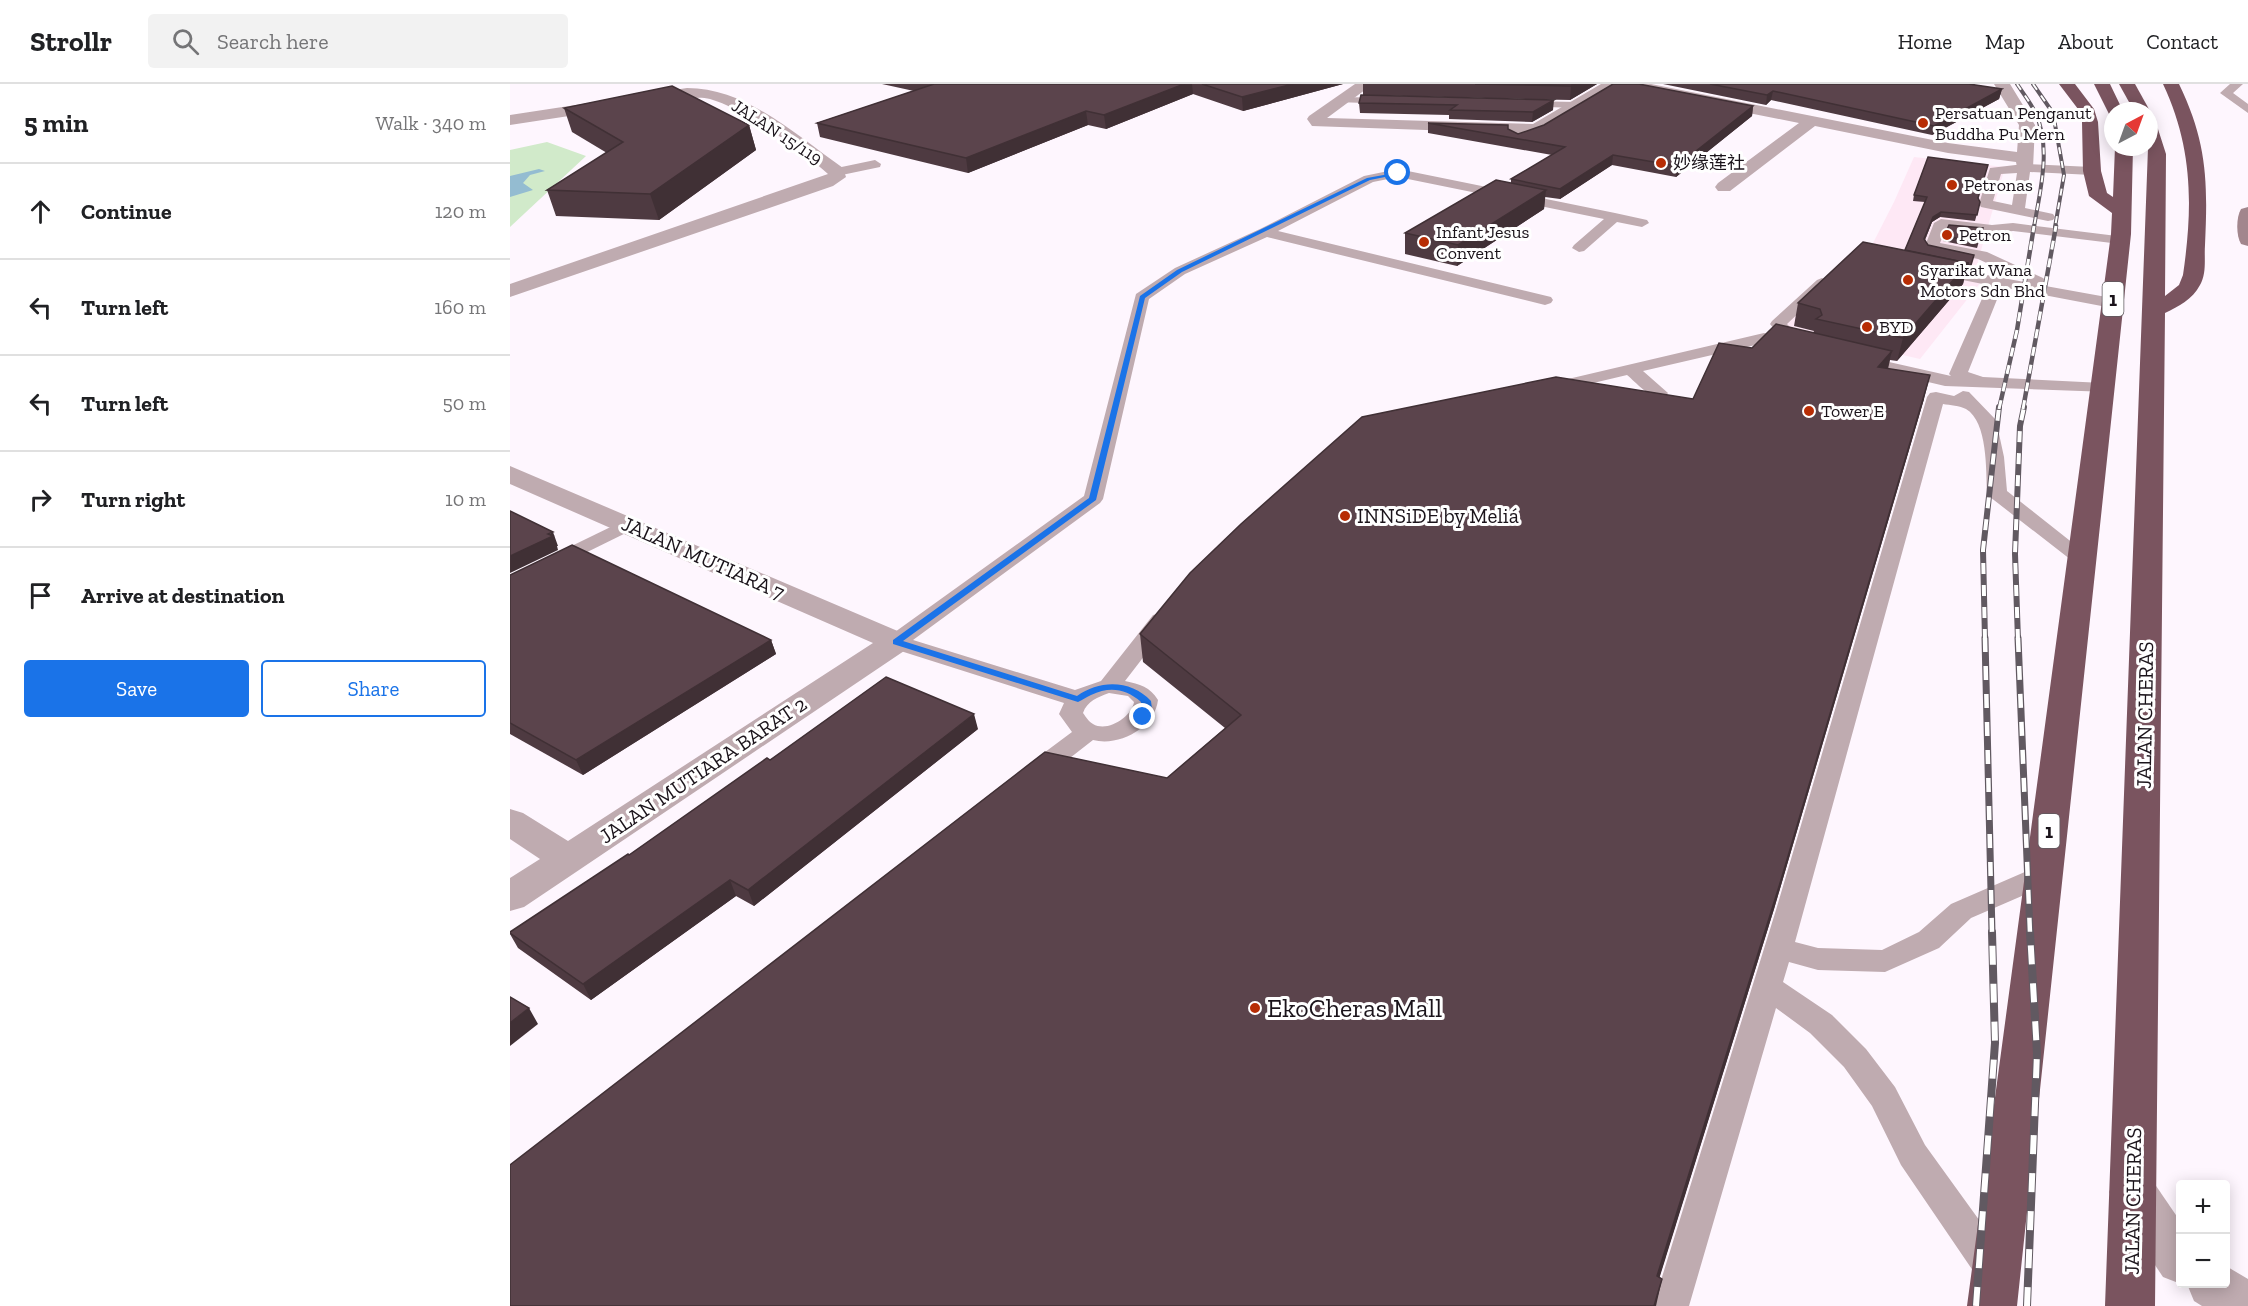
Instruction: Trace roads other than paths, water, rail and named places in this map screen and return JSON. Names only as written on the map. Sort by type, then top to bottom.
[{"type":"highway","points":[[2067,84],[2086,109],[2090,122],[2092,171],[2098,196],[2123,211]]},
{"type":"highway","points":[[2102,84],[2111,102]]},
{"type":"highway","points":[[2127,84],[2137,102]]},
{"type":"highway","points":[[2154,310],[2182,296],[2192,282],[2198,166],[2196,147],[2186,112],[2171,84]]},
{"type":"highway","name":"1","points":[[1994,1290],[2103,388],[2123,211],[2124,156]]},
{"type":"highway","name":"JALAN CHERAS","points":[[2130,1306],[2157,156]]},
{"type":"street","points":[[1416,138],[1510,139],[1536,129],[1612,84]]},
{"type":"street","points":[[1628,84],[2024,163],[2027,125],[2002,84]]},
{"type":"street","points":[[1358,85],[1315,119],[1318,123],[1536,129]]},
{"type":"street","name":"JALAN 15/119","points":[[510,120],[687,93],[705,93],[717,95],[748,111],[837,172],[837,177],[827,182],[510,291]]},
{"type":"street","points":[[1724,187],[1813,120]]},
{"type":"street","points":[[2248,213],[2248,240]]},
{"type":"street","name":"JALAN MUTIARA 7","points":[[510,474],[896,642]]},
{"type":"street","name":"JALAN MUTIARA BARAT 2","points":[[510,897],[896,642]]},
{"type":"street","points":[[510,822],[569,858]]},
{"type":"street","points":[[2133,1192],[2176,1255]]},
{"type":"street","points":[[2199,1288],[2211,1306]]},
{"type":"street","points":[[2218,1288],[2245,1306]]},
{"type":"lane","points":[[2237,84],[2226,93],[2248,110]]},
{"type":"lane","points":[[1341,100],[1404,102]]},
{"type":"lane","points":[[1508,104],[1577,105]]},
{"type":"lane","points":[[2018,210],[2024,163]]},
{"type":"lane","points":[[2092,171],[2024,163],[1995,171],[1986,204],[2018,210],[2120,237]]},
{"type":"lane","points":[[837,172],[875,164]]},
{"type":"lane","points":[[896,642],[1093,499],[1142,297],[1180,271],[1381,175],[1398,173],[1642,223]]},
{"type":"lane","points":[[1462,204],[1482,190]]},
{"type":"lane","points":[[1579,248],[1615,217]]},
{"type":"lane","points":[[2112,303],[2024,276],[1982,255],[1932,244],[1943,223],[1992,229],[2013,227],[2120,237]]},
{"type":"lane","points":[[1982,255],[1992,229]]},
{"type":"lane","points":[[1265,232],[1545,300]]},
{"type":"lane","points":[[1918,267],[1996,284],[2112,303]]},
{"type":"lane","points":[[1538,391],[1764,339],[1825,346],[1784,331],[1778,324],[1835,271]]},
{"type":"lane","points":[[1977,381],[1958,374],[1959,367],[1996,284]]},
{"type":"lane","points":[[1959,367],[1847,352],[1945,381],[2103,388]]},
{"type":"lane","points":[[1631,370],[1659,393]]},
{"type":"lane","points":[[1945,381],[1987,420],[1995,457],[1997,493],[2082,559]]},
{"type":"lane","points":[[1671,1306],[1767,986],[1936,398],[1973,405]]},
{"type":"lane","points":[[510,584],[627,525]]},
{"type":"lane","points":[[1109,686],[1173,606]]},
{"type":"lane","points":[[896,642],[1078,699]]},
{"type":"lane","points":[[1109,686],[1132,689],[1146,701],[1147,709],[1143,717],[1125,729],[1113,732],[1089,731],[1080,727],[1071,714],[1078,699],[1087,693],[1109,686]]},
{"type":"lane","points":[[1013,789],[1089,731]]},
{"type":"lane","points":[[1778,948],[1818,959],[1885,961],[1929,940],[1961,911],[2044,875]]},
{"type":"lane","points":[[1767,986],[1821,1024],[1855,1058],[1884,1097],[1913,1155],[1994,1290]]},
{"type":"water","points":[[539,169],[545,171],[530,175],[523,183],[533,190],[510,197],[510,176]]},
{"type":"railway","points":[[2017,84],[2035,112],[2043,140],[2043,169],[2034,227]]},
{"type":"railway","points":[[2033,84],[2053,113],[2064,175],[2055,227]]},
{"type":"railway","points":[[1999,409],[2017,330],[2034,226]]},
{"type":"railway","points":[[2023,409],[2056,226]]},
{"type":"railway","points":[[1985,640],[1983,550],[1999,407]]},
{"type":"railway","points":[[2018,640],[2015,554],[2020,426],[2024,407]]},
{"type":"railway","points":[[1985,638],[1992,933]]},
{"type":"railway","points":[[2018,638],[2030,933]]},
{"type":"railway","points":[[1976,1306],[1995,1043],[1992,932]]},
{"type":"railway","points":[[2027,1306],[2037,1053],[2030,932]]},
{"type":"place","name":"Persatuan Penganut Buddha Pu Mern","points":[[1923,123]]},
{"type":"place","name":"妙缘莲社","points":[[1661,163]]},
{"type":"place","name":"Petronas","points":[[1952,185]]},
{"type":"place","name":"Petron","points":[[1947,235]]},
{"type":"place","name":"Infant Jesus Convent","points":[[1424,242]]},
{"type":"place","name":"Syarikat Wana Motors Sdn Bhd","points":[[1908,280]]},
{"type":"place","name":"BYD","points":[[1867,327]]},
{"type":"place","name":"Tower E","points":[[1809,411]]},
{"type":"place","name":"INNSiDE by Meliá","points":[[1345,516]]},
{"type":"place","name":"EkoCheras Mall","points":[[1255,1008]]}]
